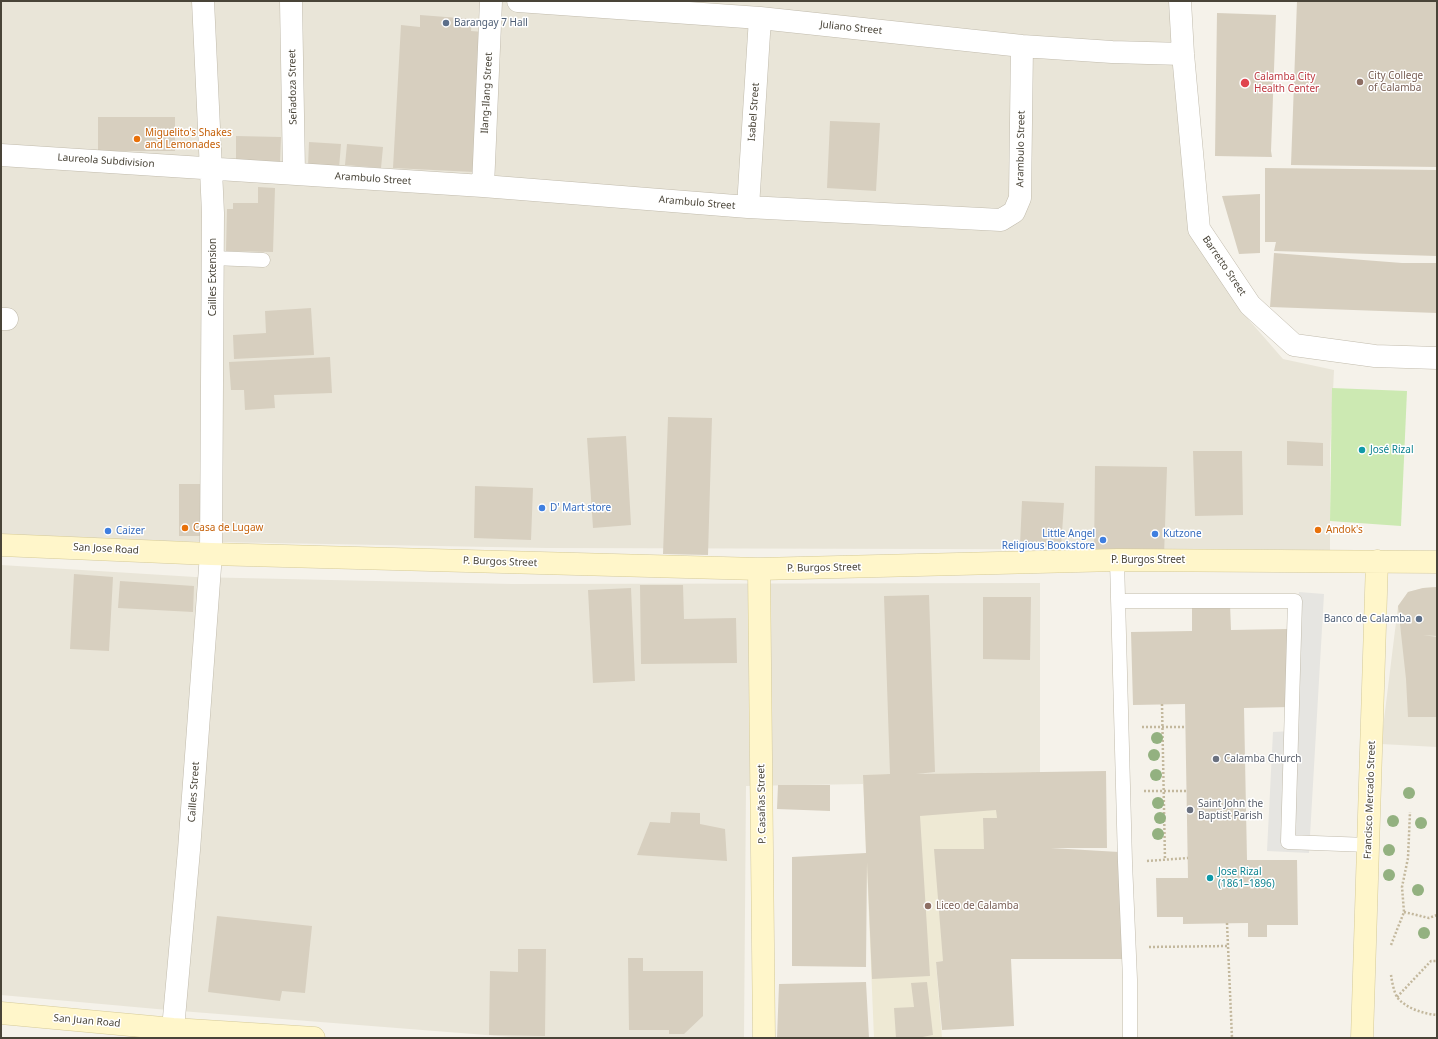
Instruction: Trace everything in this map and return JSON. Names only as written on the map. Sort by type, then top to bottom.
[{"type":"street","name":"Cailles Extension","points":[[203,1],[213,213],[211,554]]},
{"type":"street","name":"Señadoza Street","points":[[291,1],[294,173]]},
{"type":"street","name":"Ilang-Ilang Street","points":[[483,186],[491,1]]},
{"type":"street","name":"Juliano Street","points":[[518,1],[600,4],[760,18],[1022,46],[1112,52],[1183,54]]},
{"type":"street","name":"Barretto Street","points":[[1180,1],[1183,54],[1199,229],[1250,305],[1294,345],[1375,356],[1437,358]]},
{"type":"street","name":"Isabel Street","points":[[748,207],[760,18]]},
{"type":"street","name":"Arambulo Street","points":[[211,168],[483,186],[748,207],[1001,220],[1014,212],[1020,198],[1022,46]]},
{"type":"street","name":"Laureola Subdivision","points":[[1,155],[211,168]]},
{"type":"street","name":"San Jose Road","points":[[1,545],[211,554]]},
{"type":"street","name":"P. Burgos Street","points":[[211,554],[759,569],[1117,560],[1437,562]]},
{"type":"street","name":"Cailles Street","points":[[173,1029],[189,850],[211,554]]},
{"type":"street","name":"Francisco Mercado Street","points":[[1362,1038],[1377,561]]},
{"type":"street","name":"P. Casañas Street","points":[[759,569],[764,1038]]},
{"type":"street","name":"San Juan Road","points":[[1,1013],[173,1029],[314,1038]]},
{"type":"lane","points":[[213,258],[263,260]]},
{"type":"lane","points":[[1117,560],[1125,862],[1130,979],[1130,1038]]},
{"type":"lane","points":[[1118,601],[1295,601],[1288,842],[1368,845]]},
{"type":"path","points":[[1162,704],[1165,860]]},
{"type":"path","points":[[1121,727],[1186,727]]},
{"type":"path","points":[[1123,791],[1187,792]]},
{"type":"path","points":[[1390,947],[1404,912],[1402,887],[1408,858],[1410,812]]},
{"type":"path","points":[[1125,862],[1188,858]]},
{"type":"path","points":[[1404,912],[1429,918],[1437,916]]},
{"type":"path","points":[[1227,924],[1232,1038]]},
{"type":"path","points":[[1129,947],[1228,946]]},
{"type":"path","points":[[1397,997],[1431,961],[1437,961]]},
{"type":"path","points":[[1390,972],[1397,997],[1411,1008],[1427,1014],[1437,1015]]},
{"type":"shaded area","points":[[1,1],[1191,1],[1199,212],[1218,264],[1249,320],[1283,359],[1334,370],[1330,454],[1330,550],[547,548],[50,539],[1,536]]},
{"type":"shaded area","points":[[1,565],[195,577],[512,584],[1040,583],[1040,772],[863,775],[863,784],[746,786],[744,1038],[524,1038],[168,1010],[1,995]]},
{"type":"shaded area","points":[[1437,587],[1437,747],[1381,744],[1398,606],[1408,592],[1423,588]]},
{"type":"shaded area","points":[[1299,592],[1324,594],[1309,853],[1267,851],[1273,732],[1293,731]]},
{"type":"shaded area","name":"Liceo de Calamba","points":[[1040,772],[1044,848],[943,961],[936,962],[942,1038],[874,1038],[863,775]]},
{"type":"green space","points":[[1332,388],[1407,391],[1401,526],[1330,521]]},
{"type":"building","points":[[1297,1],[1437,1],[1437,167],[1291,165]]},
{"type":"building","name":"Calamba City Health Center","points":[[1217,13],[1276,15],[1272,157],[1215,156]]},
{"type":"building","points":[[420,15],[472,19],[471,31],[484,32],[474,172],[393,168],[401,25],[420,27]]},
{"type":"building","points":[[98,117],[175,117],[175,151],[98,151]]},
{"type":"building","points":[[830,121],[880,123],[876,191],[827,188]]},
{"type":"building","points":[[236,136],[281,137],[280,162],[236,160]]},
{"type":"building","points":[[309,142],[341,144],[339,168],[308,166]]},
{"type":"building","points":[[347,144],[383,147],[381,168],[345,165]]},
{"type":"building","points":[[1265,168],[1437,170],[1437,256],[1274,251],[1276,242],[1265,242]]},
{"type":"building","points":[[258,187],[275,188],[273,252],[226,251],[227,209],[233,209],[233,203],[258,203]]},
{"type":"building","points":[[1260,194],[1260,253],[1239,254],[1222,196]]},
{"type":"building","points":[[1274,253],[1402,263],[1437,263],[1437,313],[1270,307]]},
{"type":"building","points":[[311,308],[314,355],[234,359],[233,335],[266,333],[265,311]]},
{"type":"building","points":[[330,357],[332,393],[274,395],[275,408],[245,410],[244,390],[231,390],[229,362]]},
{"type":"building","points":[[668,417],[712,418],[708,555],[663,554]]},
{"type":"building","points":[[626,436],[631,525],[593,528],[587,438]]},
{"type":"building","points":[[1287,441],[1323,443],[1323,466],[1287,465]]},
{"type":"building","points":[[1193,451],[1242,451],[1243,515],[1195,516]]},
{"type":"building","points":[[1095,466],[1167,467],[1164,556],[1094,556]]},
{"type":"building","points":[[179,484],[208,484],[208,536],[179,536]]},
{"type":"building","points":[[475,486],[533,488],[531,540],[474,538]]},
{"type":"building","points":[[1022,501],[1064,503],[1061,548],[1020,545]]},
{"type":"building","points":[[74,574],[113,577],[109,651],[70,649]]},
{"type":"building","points":[[120,581],[194,586],[193,612],[118,608]]},
{"type":"building","points":[[640,585],[683,585],[684,619],[736,618],[737,663],[641,664]]},
{"type":"building","points":[[1437,587],[1437,636],[1423,635],[1437,637],[1437,717],[1408,717],[1406,679],[1398,606],[1408,592],[1423,588]]},
{"type":"building","points":[[631,588],[635,681],[593,683],[588,590]]},
{"type":"building","points":[[929,595],[935,772],[916,774],[1106,771],[1107,848],[1051,848],[1119,852],[1127,959],[1011,959],[1014,1026],[942,1030],[936,962],[943,961],[934,849],[984,849],[983,818],[997,818],[996,810],[920,816],[930,976],[872,979],[867,862],[866,967],[792,966],[792,857],[866,853],[863,775],[890,774],[884,596]]},
{"type":"building","points":[[983,597],[1031,597],[1030,660],[983,659]]},
{"type":"building","name":"Calamba Church","points":[[1230,604],[1231,630],[1288,629],[1290,707],[1244,708],[1247,860],[1297,860],[1298,925],[1267,925],[1267,937],[1248,937],[1248,923],[1183,924],[1183,917],[1157,917],[1156,878],[1188,878],[1185,704],[1133,705],[1131,632],[1192,631],[1192,605]]},
{"type":"building","points":[[778,785],[830,785],[830,811],[777,809]]},
{"type":"building","points":[[671,812],[700,813],[700,824],[725,829],[727,861],[637,855],[650,822],[670,823]]},
{"type":"building","points":[[217,916],[312,926],[305,993],[282,991],[280,1001],[208,992]]},
{"type":"building","points":[[518,949],[546,949],[545,1036],[489,1035],[490,971],[518,972]]},
{"type":"building","points":[[628,958],[643,958],[643,971],[703,971],[703,1016],[684,1034],[669,1034],[669,1030],[629,1030]]},
{"type":"building","points":[[866,982],[869,1038],[777,1038],[779,984]]},
{"type":"building","points":[[927,982],[933,1035],[917,1038],[896,1038],[894,1008],[914,1007],[911,983]]},
{"type":"place","name":"Barangay 7 Hall","points":[[446,23]]},
{"type":"place","name":"City College of Calamba","points":[[1360,82]]},
{"type":"place","name":"Calamba City Health Center","points":[[1245,83]]},
{"type":"place","name":"Miguelito's Shakes and Lemonades","points":[[137,139]]},
{"type":"place","name":"José Rizal","points":[[1362,450]]},
{"type":"place","name":"D' Mart store","points":[[542,508]]},
{"type":"place","name":"Casa de Lugaw","points":[[185,528]]},
{"type":"place","name":"Andok's","points":[[1318,530]]},
{"type":"place","name":"Caizer","points":[[108,531]]},
{"type":"place","name":"Kutzone","points":[[1155,534]]},
{"type":"place","name":"Little Angel Religious Bookstore","points":[[1103,540]]},
{"type":"place","name":"Banco de Calamba","points":[[1419,619]]},
{"type":"place","name":"Calamba Church","points":[[1216,759]]},
{"type":"place","name":"Saint John the Baptist Parish","points":[[1190,810]]},
{"type":"place","name":"Jose Rizal (1861–1896)","points":[[1210,878]]},
{"type":"place","name":"Liceo de Calamba","points":[[928,906]]}]
